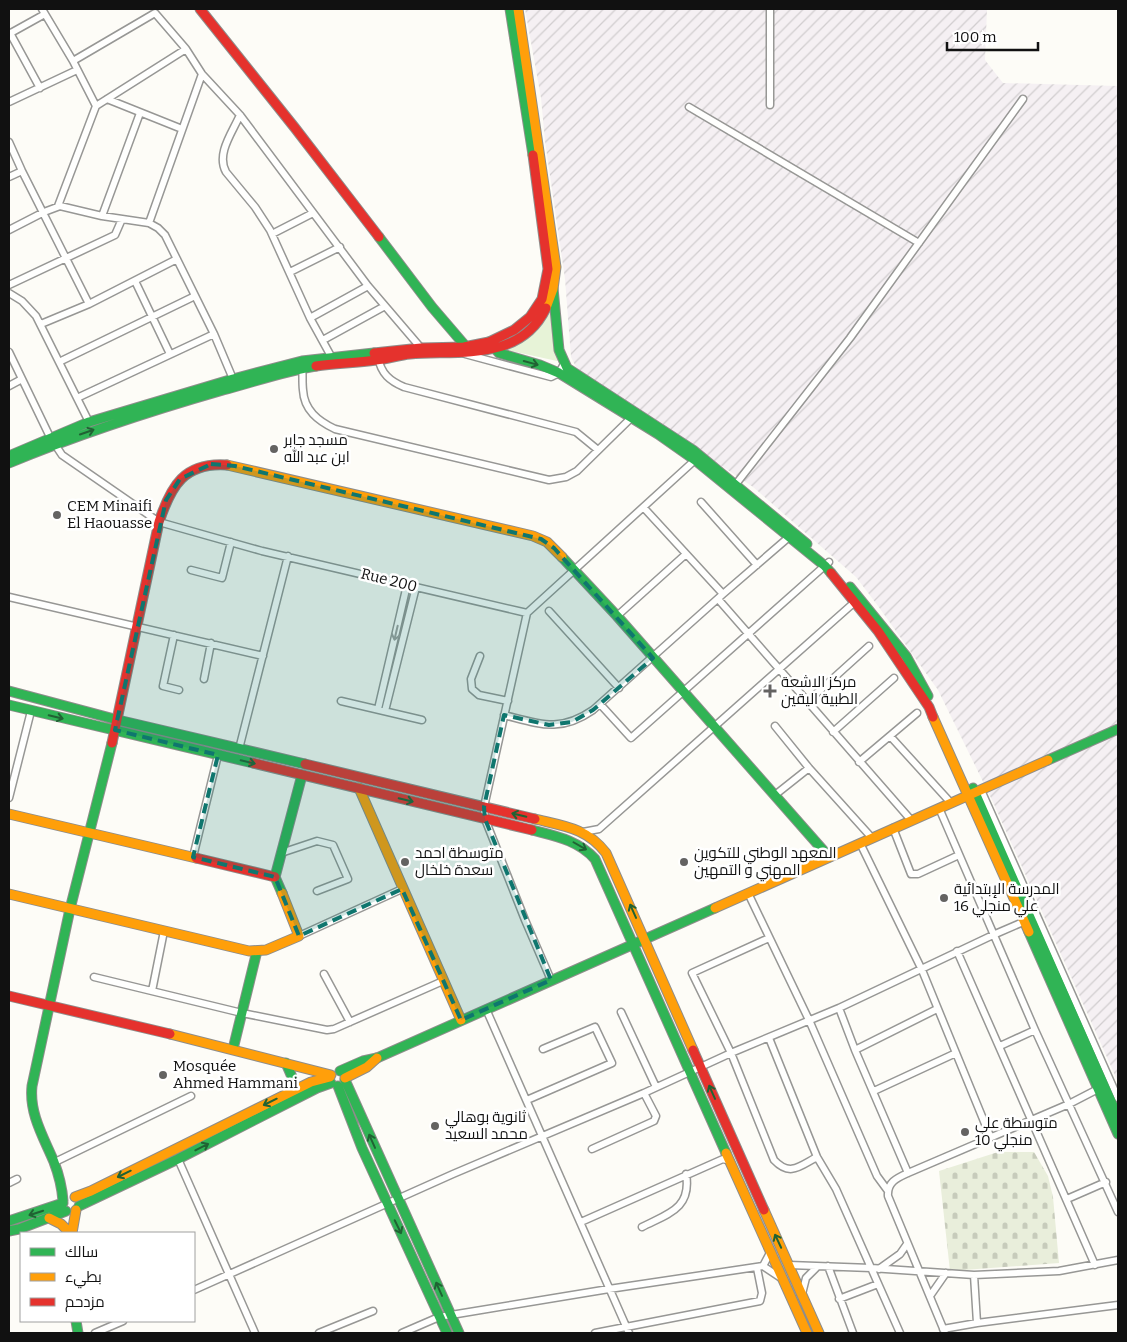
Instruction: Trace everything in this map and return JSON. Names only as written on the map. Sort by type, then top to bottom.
[{"type":"main road","points":[[200,9],[466,351]]},
{"type":"main road","points":[[492,346],[530,317],[542,300],[547,280],[546,250],[510,9]]},
{"type":"main road","points":[[9,457],[52,440],[89,422],[233,379],[332,358],[466,351],[492,346],[521,337],[534,326],[548,306],[556,274],[518,9]]},
{"type":"main road","points":[[553,288],[556,300],[559,351],[564,364],[574,374],[693,450],[736,484],[827,564],[906,656],[934,707],[975,793],[1118,1117]]},
{"type":"main road","points":[[492,346],[498,353],[540,365],[559,373],[658,434],[695,460],[789,537],[827,564]]},
{"type":"main road","points":[[52,440],[302,365],[378,356],[421,348],[466,351]]},
{"type":"main road","points":[[69,1207],[55,1162],[35,1117],[31,1090],[48,1005],[88,832],[118,720],[159,522],[172,488],[190,471],[202,465],[222,464],[533,536],[547,542],[617,616],[829,857]]},
{"type":"main road","points":[[9,692],[118,720],[484,807],[583,832],[597,840],[606,853],[645,938],[819,1333]]},
{"type":"main road","points":[[9,705],[564,838],[588,850],[596,859],[726,1156],[807,1333]]},
{"type":"main road","points":[[9,1230],[49,1218],[69,1207],[178,1159],[337,1079],[363,1061],[377,1058],[1118,729]]},
{"type":"main road","points":[[9,894],[248,951],[266,950],[299,936],[275,877],[302,775]]},
{"type":"main road","points":[[358,788],[460,1020]]},
{"type":"main road","points":[[9,814],[275,877]]},
{"type":"main road","points":[[1031,919],[1098,1089],[1118,1134]]},
{"type":"main road","points":[[233,1049],[257,951]]},
{"type":"main road","points":[[9,996],[233,1049],[337,1079],[398,1199],[459,1333]]},
{"type":"main road","points":[[286,1063],[291,1070],[293,1079],[290,1092]]},
{"type":"main road","points":[[71,1232],[67,1197],[91,1191],[314,1080],[337,1079]]},
{"type":"main road","points":[[337,1079],[362,1148],[446,1333]]},
{"type":"main road","points":[[62,1182],[74,1196]]},
{"type":"main road","points":[[9,1221],[69,1207]]},
{"type":"main road","points":[[49,1218],[61,1224],[70,1232]]},
{"type":"street","points":[[770,9],[770,105]]},
{"type":"street","points":[[40,88],[9,34],[44,11],[96,106]]},
{"type":"street","points":[[73,61],[153,11],[186,49],[202,74],[240,115],[368,286],[421,348]]},
{"type":"street","points":[[58,206],[96,106],[186,49]]},
{"type":"street","points":[[9,102],[77,70]]},
{"type":"street","points":[[149,223],[202,74]]},
{"type":"street","points":[[107,99],[182,129]]},
{"type":"street","points":[[736,484],[850,338],[1023,99]]},
{"type":"street","points":[[689,107],[919,243]]},
{"type":"street","points":[[102,216],[140,113]]},
{"type":"street","points":[[240,115],[223,152],[223,167],[255,207],[272,234],[310,318],[332,358]]},
{"type":"street","points":[[9,142],[89,304]]},
{"type":"street","points":[[9,177],[22,171]]},
{"type":"street","points":[[9,230],[58,206],[102,216],[149,223],[158,228],[165,235],[177,259],[214,334],[233,379]]},
{"type":"street","points":[[272,234],[313,213]]},
{"type":"street","points":[[9,285],[66,256],[115,235],[122,219]]},
{"type":"street","points":[[290,272],[340,247]]},
{"type":"street","points":[[41,324],[89,304],[177,259]]},
{"type":"street","points":[[135,281],[170,354]]},
{"type":"street","points":[[310,318],[368,286]]},
{"type":"street","points":[[9,293],[29,307],[41,324],[89,422]]},
{"type":"street","points":[[59,362],[195,296]]},
{"type":"street","points":[[323,340],[385,306]]},
{"type":"street","points":[[77,398],[214,334]]},
{"type":"street","points":[[466,351],[549,377],[554,377],[559,373],[564,364]]},
{"type":"street","name":"Rue 200","points":[[9,352],[52,440],[62,455],[159,522],[231,542],[527,613]]},
{"type":"street","points":[[378,356],[386,377],[394,383],[576,432],[598,450]]},
{"type":"street","points":[[302,365],[303,390],[307,406],[313,415],[335,429],[549,480],[566,477],[577,471],[630,418]]},
{"type":"street","points":[[9,386],[22,379]]},
{"type":"street","points":[[551,980],[485,819],[484,807],[527,613],[695,460]]},
{"type":"street","points":[[701,502],[757,565]]},
{"type":"street","points":[[644,508],[686,554],[778,670],[911,820]]},
{"type":"street","points":[[504,715],[542,724],[563,724],[582,718],[653,658],[720,596],[789,537]]},
{"type":"street","points":[[191,570],[222,578],[231,542]]},
{"type":"street","points":[[617,616],[686,554]]},
{"type":"street","points":[[239,749],[288,556]]},
{"type":"street","points":[[600,704],[631,738],[827,564]]},
{"type":"street","points":[[382,710],[408,585]]},
{"type":"street","points":[[382,710],[416,587]]},
{"type":"street","points":[[9,596],[263,656]]},
{"type":"street","points":[[583,832],[599,829],[857,600]]},
{"type":"street","points":[[549,611],[618,688]]},
{"type":"street","points":[[174,635],[163,686],[178,690]]},
{"type":"street","points":[[204,679],[211,644]]},
{"type":"street","points":[[807,702],[869,646]]},
{"type":"street","points":[[480,656],[471,679],[472,689],[479,695],[508,701]]},
{"type":"street","points":[[832,732],[894,678]]},
{"type":"street","points":[[342,700],[422,720]]},
{"type":"street","points":[[9,798],[31,711]]},
{"type":"street","points":[[859,762],[916,713]]},
{"type":"street","points":[[774,726],[872,838]]},
{"type":"street","points":[[890,736],[950,803]]},
{"type":"street","points":[[193,857],[218,755]]},
{"type":"street","points":[[775,795],[809,768]]},
{"type":"street","points":[[938,808],[1118,1212]]},
{"type":"street","points":[[893,828],[911,874],[918,874],[959,855]]},
{"type":"street","points":[[599,829],[600,844]]},
{"type":"street","points":[[281,853],[317,841],[333,845],[348,880],[317,891]]},
{"type":"street","points":[[860,843],[922,970],[990,1136]]},
{"type":"street","points":[[299,936],[402,889]]},
{"type":"street","points":[[748,892],[809,1020],[876,1176],[888,1191]]},
{"type":"street","points":[[195,1290],[731,1053],[839,1008],[1031,919],[1118,1098]]},
{"type":"street","points":[[152,991],[164,931]]},
{"type":"street","points":[[769,938],[692,973],[731,1053],[774,1160],[787,1170],[795,1169],[817,1156]]},
{"type":"street","points":[[957,952],[1032,1118],[1095,1265]]},
{"type":"street","points":[[324,974],[350,1022]]},
{"type":"street","points":[[94,977],[242,1013],[327,1030],[334,1029],[442,981]]},
{"type":"street","points":[[839,1008],[908,1173]]},
{"type":"street","points":[[486,1009],[627,1330]]},
{"type":"street","points":[[855,1050],[937,1009]]},
{"type":"street","points":[[621,1012],[656,1087]]},
{"type":"street","points":[[527,1100],[612,1063],[595,1027],[543,1049]]},
{"type":"street","points":[[1000,1046],[1036,1030]]},
{"type":"street","points":[[768,1038],[817,1156],[836,1189],[900,1333]]},
{"type":"street","points":[[874,1091],[956,1053]]},
{"type":"street","points":[[1098,1089],[1069,1104],[990,1136],[894,1180],[888,1191],[888,1196],[944,1331],[977,1322],[1118,1305]]},
{"type":"street","points":[[592,1148],[654,1122],[656,1116],[644,1092]]},
{"type":"street","points":[[55,1162],[191,1096]]},
{"type":"street","points":[[581,1222],[726,1156]]},
{"type":"street","points":[[178,1159],[255,1333]]},
{"type":"street","points":[[642,1227],[677,1210],[682,1204],[688,1183],[686,1174]]},
{"type":"street","points":[[9,1183],[17,1179]]},
{"type":"street","points":[[1067,1199],[1106,1182]]},
{"type":"street","points":[[879,1269],[900,1254],[907,1244]]},
{"type":"street","points":[[595,1333],[627,1330],[760,1301],[762,1293],[760,1267],[770,1251]]},
{"type":"street","points":[[789,1265],[974,1275],[1059,1271],[1118,1260]]},
{"type":"street","points":[[828,1266],[853,1333]]},
{"type":"street","points":[[402,1333],[439,1317],[760,1267],[781,1278]]},
{"type":"street","points":[[802,1294],[806,1278],[817,1267]]},
{"type":"street","points":[[930,1296],[946,1273]]},
{"type":"street","points":[[974,1275],[977,1322]]},
{"type":"street","points":[[839,1299],[878,1284]]},
{"type":"street","points":[[318,1333],[373,1310]]},
{"type":"street","points":[[95,1333],[122,1322]]},
{"type":"highlighted area","points":[[211,464],[235,466],[541,539],[554,548],[653,658],[593,710],[572,722],[549,725],[504,715],[484,807],[485,819],[551,980],[461,1020],[402,889],[299,936],[275,877],[193,857],[218,755],[115,730],[166,500],[180,479]]},
{"type":"shaded area","points":[[525,9],[987,9],[985,60],[1003,83],[1118,86],[1118,1082],[993,802],[938,690],[856,577],[753,487],[578,371],[571,357],[565,279],[545,141],[541,98]]},
{"type":"green space","points":[[553,309],[559,359],[557,361],[507,350],[522,342],[533,333]]},
{"type":"green space","points":[[998,1152],[1034,1152],[1048,1176],[1053,1197],[1059,1263],[950,1271],[939,1171]]},
{"type":"traffic: fast","points":[[510,9],[533,155]]},
{"type":"traffic: fast","points":[[379,237],[432,307],[468,349]]},
{"type":"traffic: fast","points":[[553,288],[559,350],[567,368],[693,450],[807,544]]},
{"type":"traffic: fast","points":[[489,342],[499,353],[540,365],[559,373],[658,434],[695,460],[825,566],[831,573]]},
{"type":"traffic: fast","points":[[9,456],[89,422],[233,379],[302,361],[374,353]]},
{"type":"traffic: fast","points":[[9,463],[62,442],[142,415],[269,377],[316,366]]},
{"type":"traffic: fast","points":[[562,557],[617,616],[829,857]]},
{"type":"traffic: fast","points":[[850,587],[906,656],[928,696]]},
{"type":"traffic: fast","points":[[9,691],[118,720],[305,764]]},
{"type":"traffic: fast","points":[[9,705],[253,763]]},
{"type":"traffic: fast","points":[[1048,760],[1118,729]]},
{"type":"traffic: fast","points":[[63,1201],[54,1162],[35,1116],[32,1086],[70,909],[112,743]]},
{"type":"traffic: fast","points":[[282,893],[275,877],[302,775]]},
{"type":"traffic: fast","points":[[973,788],[1118,1117]]},
{"type":"traffic: fast","points":[[532,830],[574,843],[595,859],[726,1153]]},
{"type":"traffic: fast","points":[[340,1071],[363,1061],[377,1058],[715,908]]},
{"type":"traffic: fast","points":[[1029,932],[1118,1134]]},
{"type":"traffic: fast","points":[[233,1049],[257,951]]},
{"type":"traffic: fast","points":[[286,1063],[292,1077],[290,1092]]},
{"type":"traffic: fast","points":[[345,1080],[459,1333]]},
{"type":"traffic: fast","points":[[79,1206],[178,1159],[317,1088],[331,1083]]},
{"type":"traffic: fast","points":[[338,1086],[362,1148],[447,1333]]},
{"type":"traffic: fast","points":[[9,1221],[63,1203]]},
{"type":"traffic: fast","points":[[9,1231],[66,1211]]},
{"type":"traffic: fast","points":[[76,1322],[78,1333]]},
{"type":"traffic: slow","points":[[518,9],[556,267],[553,289],[546,308]]},
{"type":"traffic: slow","points":[[227,465],[533,536],[547,542],[562,557]]},
{"type":"traffic: slow","points":[[933,717],[1029,932]]},
{"type":"traffic: slow","points":[[715,908],[1048,760]]},
{"type":"traffic: slow","points":[[359,788],[461,1020]]},
{"type":"traffic: slow","points":[[9,814],[196,858]]},
{"type":"traffic: slow","points":[[535,819],[565,826],[583,833],[606,853],[693,1050]]},
{"type":"traffic: slow","points":[[9,894],[249,951],[266,950],[299,936],[282,893]]},
{"type":"traffic: slow","points":[[170,1034],[331,1075]]},
{"type":"traffic: slow","points":[[345,1078],[367,1067],[377,1058]]},
{"type":"traffic: slow","points":[[75,1197],[91,1191],[311,1082],[330,1077]]},
{"type":"traffic: slow","points":[[726,1153],[807,1333]]},
{"type":"traffic: slow","points":[[72,1232],[76,1210]]},
{"type":"traffic: slow","points":[[764,1210],[819,1333]]},
{"type":"traffic: slow","points":[[49,1218],[61,1224],[69,1232]]},
{"type":"traffic: jam","points":[[200,9],[379,237]]},
{"type":"traffic: jam","points":[[374,353],[421,348],[464,347],[489,342],[514,330],[530,317],[542,299],[548,269],[533,155]]},
{"type":"traffic: jam","points":[[316,366],[410,354],[487,350],[521,337],[535,325],[546,308]]},
{"type":"traffic: jam","points":[[112,743],[159,522],[164,509],[174,487],[190,472],[212,465],[227,465]]},
{"type":"traffic: jam","points":[[831,573],[878,631],[929,707],[933,717]]},
{"type":"traffic: jam","points":[[253,763],[532,830]]},
{"type":"traffic: jam","points":[[305,764],[535,819]]},
{"type":"traffic: jam","points":[[196,858],[275,877]]},
{"type":"traffic: jam","points":[[9,996],[170,1034]]},
{"type":"traffic: jam","points":[[693,1050],[764,1210]]},
{"type":"place","name":"مسجد جابر ابن عبد الله","points":[[274,449]]},
{"type":"place","name":"CEM Minaifi El Haouasse","points":[[57,515]]},
{"type":"place","name":"مركز الاشعة الطبية اليقين","points":[[770,691]]},
{"type":"place","name":"متوسطة احمد سعدة خلخال","points":[[405,862]]},
{"type":"place","name":"المعهد الوطني للتكوين المهني و التمهين","points":[[684,862]]},
{"type":"place","name":"المدرسة الإبتدائية علي منجلي 16","points":[[944,898]]},
{"type":"place","name":"Mosquée Ahmed Hammani","points":[[163,1075]]},
{"type":"place","name":"ثانوية بوهالي محمد السعيد","points":[[435,1126]]},
{"type":"place","name":"متوسطة علي منجلي 10","points":[[965,1132]]}]
